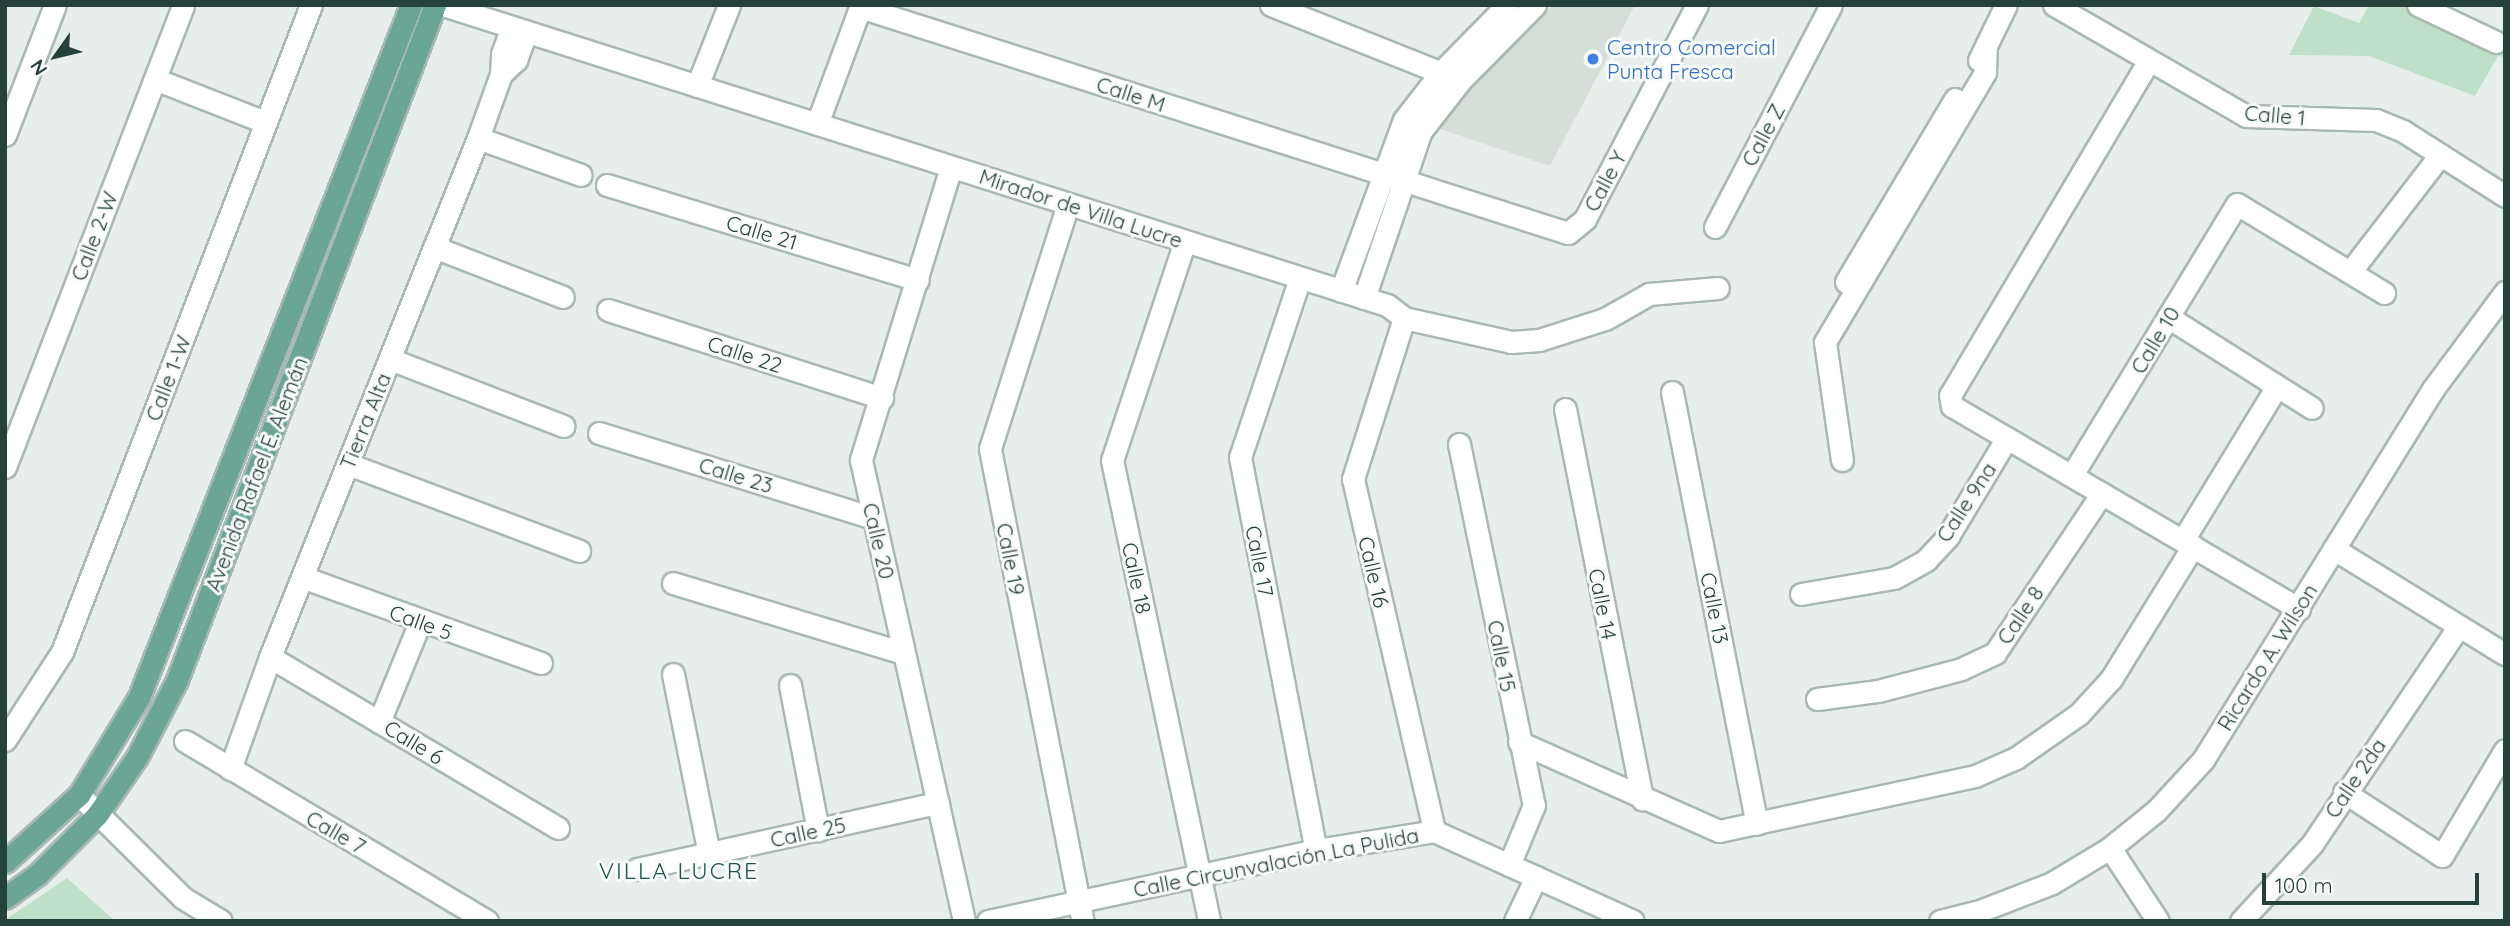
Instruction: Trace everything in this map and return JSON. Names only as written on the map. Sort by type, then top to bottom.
[{"type":"main road","name":"Avenida Rafael E. Alemán","points":[[5,862],[79,795],[116,741],[162,648],[411,5]]},
{"type":"main road","name":"Avenida Rafael E. Alemán","points":[[5,898],[38,874],[97,816],[137,757],[177,680],[435,5]]},
{"type":"street","points":[[5,135],[55,5]]},
{"type":"street","name":"Calle 2-W","points":[[7,456],[183,5]]},
{"type":"street","name":"Calle 1-W","points":[[5,740],[62,653],[311,5]]},
{"type":"street","name":"Mirador de Villa Lucre","points":[[443,5],[1387,305],[1404,318],[1511,342],[1539,340],[1605,318],[1649,293],[1718,288]]},
{"type":"street","points":[[697,86],[729,5]]},
{"type":"street","points":[[1271,5],[1451,76]]},
{"type":"street","points":[[1341,291],[1412,125],[1507,5]]},
{"type":"street","points":[[1451,76],[1535,5]]},
{"type":"street","name":"Calle Y","points":[[1391,177],[1558,232],[1576,229],[1697,5]]},
{"type":"street","name":"Calle Z","points":[[1715,227],[1831,5]]},
{"type":"street","points":[[1842,460],[1825,342],[1908,188],[1955,111],[2006,5]]},
{"type":"street","name":"Calle 1","points":[[2054,5],[2148,62],[2246,116],[2376,120],[2440,155],[2505,196]]},
{"type":"street","points":[[2418,5],[2496,42]]},
{"type":"street","points":[[817,124],[861,6]]},
{"type":"street","name":"Calle M","points":[[861,6],[1391,177]]},
{"type":"street","name":"Tierra Alta","points":[[230,769],[270,657],[478,138],[501,74],[502,54],[519,29]]},
{"type":"street","points":[[2148,62],[1950,395],[1952,406],[2299,609]]},
{"type":"street","points":[[155,79],[265,122]]},
{"type":"street","points":[[478,138],[581,174]]},
{"type":"street","points":[[2384,293],[2350,272],[2440,155]]},
{"type":"street","name":"Calle 20","points":[[951,167],[861,460],[964,921]]},
{"type":"street","points":[[1364,298],[1391,177]]},
{"type":"street","name":"Calle 21","points":[[607,185],[918,280]]},
{"type":"street","name":"Calle 19","points":[[1068,204],[989,449],[1081,911]]},
{"type":"street","name":"Calle 10","points":[[2072,475],[2237,204],[2350,272]]},
{"type":"street","name":"Calle 18","points":[[1185,241],[1112,460],[1209,921]]},
{"type":"street","points":[[434,247],[563,297]]},
{"type":"street","name":"Calle 17","points":[[1300,278],[1240,457],[1317,850]]},
{"type":"street","name":"Ricardo A. Wilson","points":[[1940,921],[1977,912],[2052,883],[2110,848],[2157,810],[2203,760],[2299,609],[2433,388],[2505,292]]},
{"type":"street","name":"Calle 22","points":[[608,310],[882,398]]},
{"type":"street","points":[[2168,317],[2312,408]]},
{"type":"street","name":"Calle 16","points":[[1404,318],[1353,480],[1434,831]]},
{"type":"street","points":[[390,359],[564,426]]},
{"type":"street","points":[[1519,743],[1719,831],[1975,776],[2016,758],[2080,714],[2111,679],[2277,386]]},
{"type":"street","name":"Calle 13","points":[[1672,393],[1757,824]]},
{"type":"street","name":"Calle 14","points":[[1565,409],[1642,799]]},
{"type":"street","name":"Calle 23","points":[[599,433],[874,518]]},
{"type":"street","name":"Calle 9na","points":[[1801,594],[1894,578],[1926,560],[1948,536],[2007,438]]},
{"type":"street","name":"Calle 15","points":[[1459,443],[1519,743],[1534,805],[1508,865]]},
{"type":"street","points":[[348,464],[579,551]]},
{"type":"street","name":"Calle 8","points":[[1817,699],[1878,691],[1961,668],[1995,653],[2102,493]]},
{"type":"street","points":[[2334,550],[2505,654]]},
{"type":"street","name":"Calle 5","points":[[302,577],[420,622],[541,663]]},
{"type":"street","points":[[673,583],[904,653]]},
{"type":"street","points":[[379,722],[420,622]]},
{"type":"street","name":"Calle 2da","points":[[2241,921],[2312,844],[2344,792],[2459,626]]},
{"type":"street","name":"Calle 6","points":[[270,657],[558,828]]},
{"type":"street","points":[[673,674],[709,854]]},
{"type":"street","points":[[790,685],[818,830]]},
{"type":"street","name":"Calle 7","points":[[185,741],[487,921]]},
{"type":"street","points":[[2344,792],[2442,856],[2505,750]]},
{"type":"street","points":[[79,795],[97,816],[183,898],[221,921]]},
{"type":"street","name":"Calle 25","points":[[637,869],[938,803]]},
{"type":"street","name":"Calle Circunvalación La Pulida","points":[[988,921],[1081,911],[1199,876],[1317,850],[1434,831],[1633,921]]},
{"type":"street","points":[[2110,848],[2158,921]]},
{"type":"street","points":[[1515,921],[1536,877]]},
{"type":"shaded area","points":[[1553,5],[1635,5],[1550,166],[1434,127]]},
{"type":"green space","points":[[2369,5],[2416,5],[2496,42],[2505,29],[2505,58],[2498,56],[2475,96],[2369,56],[2289,55],[2314,6],[2359,23]]},
{"type":"green space","points":[[67,878],[115,921],[5,921],[5,920]]},
{"type":"place","name":"Centro Comercial Punta Fresca","points":[[1593,59]]},
{"type":"district","name":"VILLA LUCRE","points":[[679,871]]}]
